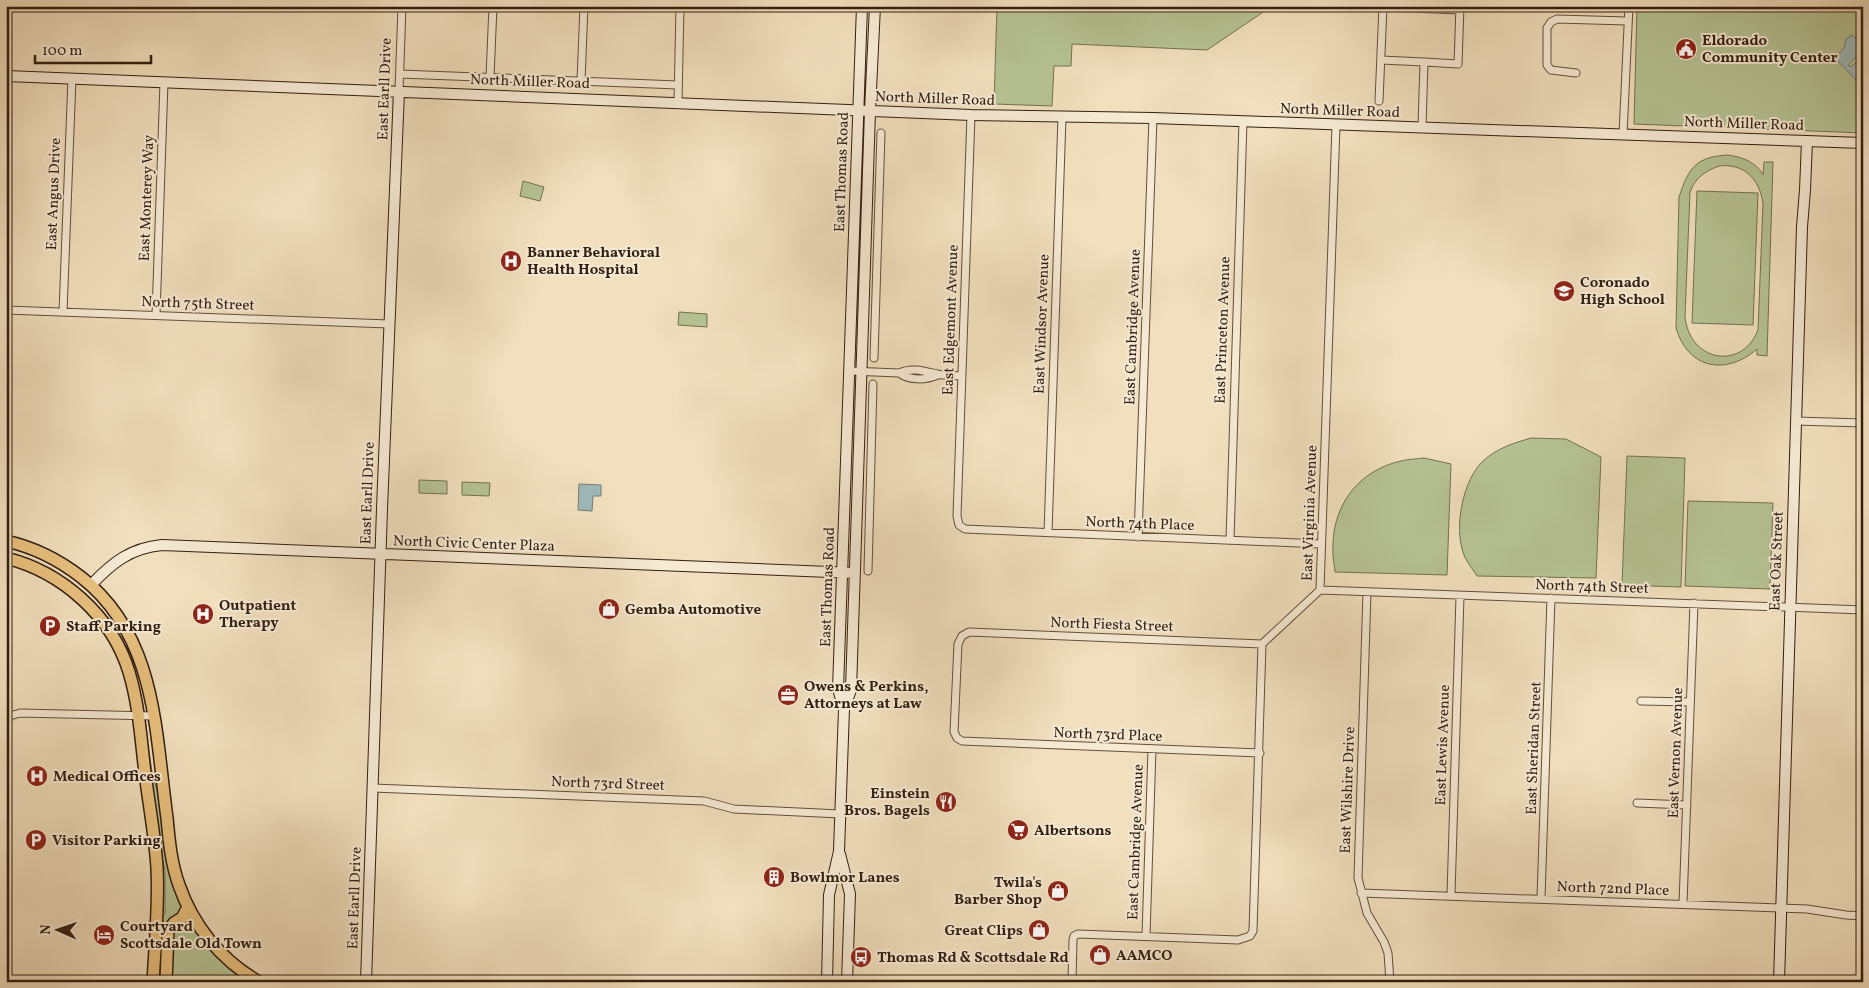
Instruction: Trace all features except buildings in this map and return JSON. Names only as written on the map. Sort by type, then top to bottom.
[{"type":"main road","points":[[6,541],[50,557],[91,585],[116,613],[137,649],[146,675],[154,716],[172,856],[178,884],[188,907],[203,931],[220,952],[241,971],[258,982]]},
{"type":"main road","points":[[6,558],[26,564],[51,576],[80,597],[94,611],[110,633],[124,659],[132,683],[138,717],[156,859],[157,888],[153,982]]},
{"type":"main road","points":[[156,859],[163,887],[162,915],[166,920],[174,923]]},
{"type":"main road","points":[[166,982],[169,928],[182,918],[188,907]]},
{"type":"street","name":"East Earll Drive","points":[[366,982],[380,555],[402,6]]},
{"type":"street","points":[[490,77],[493,6]]},
{"type":"street","points":[[582,81],[584,6]]},
{"type":"street","points":[[678,102],[680,6]]},
{"type":"street","name":"East Thomas Road","points":[[844,709],[838,689],[862,6]]},
{"type":"street","name":"East Thomas Road","points":[[874,358],[874,186],[870,111],[875,6]]},
{"type":"street","points":[[1624,134],[1629,6]]},
{"type":"street","points":[[1379,101],[1381,60],[1384,7],[1460,8],[1458,64],[1381,60]]},
{"type":"street","points":[[1576,72],[1551,70],[1547,65],[1548,28],[1550,22],[1557,20],[1627,21]]},
{"type":"street","points":[[1422,127],[1424,62]]},
{"type":"street","name":"North Miller Road","points":[[400,74],[678,85]]},
{"type":"street","name":"North Miller Road","points":[[6,76],[971,115],[1153,118],[1863,143]]},
{"type":"street","name":"East Angus Drive","points":[[63,312],[72,78]]},
{"type":"street","name":"East Monterey Way","points":[[156,315],[164,82]]},
{"type":"street","name":"East Edgemont Avenue","points":[[959,525],[957,516],[971,115]]},
{"type":"street","name":"East Windsor Avenue","points":[[1048,533],[1062,117]]},
{"type":"street","name":"East Cambridge Avenue","points":[[1138,537],[1153,118]]},
{"type":"street","name":"East Princeton Avenue","points":[[1230,540],[1243,121]]},
{"type":"street","name":"East Virginia Avenue","points":[[1262,644],[1320,590],[1336,125]]},
{"type":"street","name":"East Thomas Road","points":[[826,982],[829,895],[839,851],[844,709],[851,690],[864,340],[874,186],[881,133]]},
{"type":"street","name":"East Oak Street","points":[[1779,982],[1789,607],[1807,141]]},
{"type":"street","name":"North 75th Street","points":[[6,310],[389,324]]},
{"type":"street","points":[[851,340],[875,340]]},
{"type":"street","points":[[850,371],[899,373],[906,370],[929,371],[938,375],[962,376]]},
{"type":"street","points":[[868,571],[873,384]]},
{"type":"street","points":[[849,404],[873,405]]},
{"type":"street","points":[[1796,421],[1863,423]]},
{"type":"street","points":[[857,512],[870,512]]},
{"type":"street","name":"North 74th Place","points":[[959,525],[965,529],[1321,544]]},
{"type":"street","name":"North Civic Center Plaza","points":[[80,597],[111,564],[131,552],[151,546],[177,545],[380,555],[855,572]]},
{"type":"street","name":"North 74th Street","points":[[1320,590],[1863,610]]},
{"type":"street","name":"East Wilshire Drive","points":[[1368,592],[1358,878],[1367,913],[1384,942],[1388,954],[1390,982]]},
{"type":"street","name":"East Lewis Avenue","points":[[1451,896],[1460,596]]},
{"type":"street","name":"East Sheridan Street","points":[[1541,898],[1551,598]]},
{"type":"street","name":"East Vernon Avenue","points":[[1683,904],[1694,603]]},
{"type":"street","name":"North Fiesta Street","points":[[957,738],[954,732],[958,644],[962,636],[969,632],[1262,644]]},
{"type":"street","points":[[1072,982],[1074,936],[1078,934],[1238,940],[1250,936],[1254,924],[1262,644]]},
{"type":"street","points":[[1641,701],[1690,702]]},
{"type":"street","points":[[6,724],[10,716],[20,713],[154,716]]},
{"type":"street","name":"North 73rd Place","points":[[957,738],[962,741],[1260,753]]},
{"type":"street","name":"East Cambridge Avenue","points":[[1146,936],[1152,749]]},
{"type":"street","name":"North 73rd Street","points":[[373,788],[704,801],[734,808],[840,814]]},
{"type":"street","points":[[1637,803],[1687,805]]},
{"type":"street","name":"East Thomas Road","points":[[839,851],[850,894],[847,982]]},
{"type":"street","name":"North 72nd Place","points":[[1361,893],[1807,909],[1863,916]]},
{"type":"green space","points":[[997,6],[1272,6],[1207,50],[1072,44],[1071,66],[1054,66],[1052,106],[994,104]]},
{"type":"green space","points":[[1637,6],[1863,6],[1863,133],[1634,124]]},
{"type":"green space","points":[[1728,155],[1753,163],[1763,175],[1764,162],[1773,162],[1767,356],[1757,355],[1757,349],[1745,358],[1721,365],[1709,364],[1699,360],[1689,352],[1676,328],[1679,197],[1686,178],[1695,165],[1708,158]],"holes":[[[1719,166],[1736,167],[1749,174],[1758,187],[1763,204],[1758,330],[1750,343],[1740,352],[1729,356],[1717,356],[1706,351],[1696,343],[1689,331],[1685,316],[1690,192],[1698,179],[1709,170]]]},
{"type":"green space","points":[[523,181],[544,187],[540,201],[520,196]]},
{"type":"green space","points":[[1697,191],[1758,193],[1753,325],[1692,323]]},
{"type":"green space","points":[[679,312],[707,314],[707,327],[678,325]]},
{"type":"green space","points":[[1531,438],[1566,439],[1601,457],[1596,578],[1477,576],[1465,558],[1460,541],[1460,517],[1466,491],[1476,469],[1483,461],[1500,449]]},
{"type":"green space","points":[[1627,456],[1685,458],[1681,587],[1622,585]]},
{"type":"green space","points":[[1424,458],[1451,464],[1447,575],[1335,572],[1333,551],[1335,529],[1338,515],[1352,490],[1362,480],[1386,465],[1404,460]]},
{"type":"green space","points":[[419,480],[447,481],[447,494],[419,493]]},
{"type":"green space","points":[[462,482],[490,483],[489,496],[462,495]]},
{"type":"green space","points":[[1688,501],[1773,503],[1770,589],[1685,586]]},
{"type":"green space","points":[[146,734],[153,778],[157,790],[166,853],[177,893],[195,930],[212,952],[249,982],[157,982],[160,919],[165,914],[165,870],[157,836]]},
{"type":"water","points":[[1852,35],[1863,46],[1863,50],[1848,65],[1851,67],[1863,56],[1863,87],[1835,58],[1844,48],[1846,39]]},
{"type":"water","points":[[579,484],[601,485],[601,496],[593,496],[592,511],[578,510]]},
{"type":"place","name":"Eldorado Community Center","points":[[1686,49]]},
{"type":"place","name":"Banner Behavioral Health Hospital","points":[[511,261]]},
{"type":"place","name":"Coronado High School","points":[[1564,291]]},
{"type":"place","name":"Gemba Automotive","points":[[609,609]]},
{"type":"place","name":"Outpatient Therapy","points":[[203,614]]},
{"type":"place","name":"Staff Parking","points":[[50,626]]},
{"type":"place","name":"Owens & Perkins, Attorneys at Law","points":[[788,695]]},
{"type":"place","name":"Medical Offices","points":[[37,776]]},
{"type":"place","name":"Einstein Bros. Bagels","points":[[946,802]]},
{"type":"place","name":"Albertsons","points":[[1018,830]]},
{"type":"place","name":"Visitor Parking","points":[[36,840]]},
{"type":"place","name":"Bowlmor Lanes","points":[[774,877]]},
{"type":"place","name":"Twila's Barber Shop","points":[[1058,891]]},
{"type":"place","name":"Great Clips","points":[[1039,930]]},
{"type":"place","name":"Courtyard Scottsdale Old Town","points":[[104,935]]},
{"type":"place","name":"AAMCO","points":[[1100,955]]},
{"type":"place","name":"Thomas Rd & Scottsdale Rd","points":[[861,957]]}]
